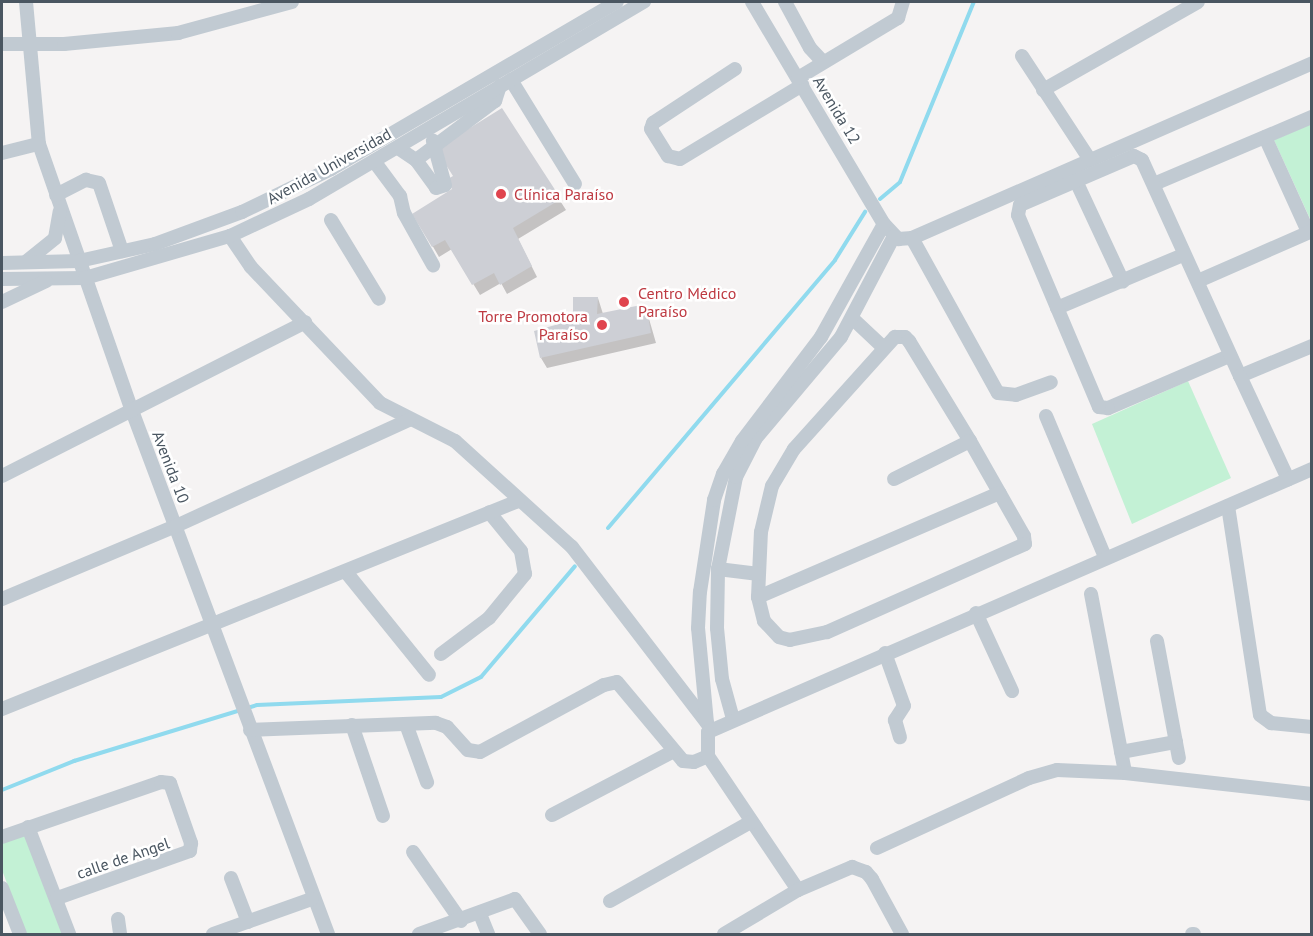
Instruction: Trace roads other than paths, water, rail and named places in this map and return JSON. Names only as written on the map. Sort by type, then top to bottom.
[{"type":"street","name":"Avenida 10","points":[[26,2],[39,144],[131,408],[325,932]]},
{"type":"street","points":[[2,44],[30,45],[178,33],[292,2]]},
{"type":"street","name":"Avenida Universidad","points":[[2,263],[79,261],[155,244],[242,212],[331,169],[617,2]]},
{"type":"street","name":"Avenida Universidad","points":[[2,279],[85,278],[230,236],[309,199],[644,2]]},
{"type":"street","name":"Avenida 12","points":[[752,2],[884,224],[894,236]]},
{"type":"street","points":[[785,2],[810,48],[824,62]]},
{"type":"street","points":[[735,69],[653,123],[651,129],[668,156],[680,159],[800,82],[824,62],[898,18],[903,2]]},
{"type":"street","points":[[1043,90],[1198,2]]},
{"type":"street","points":[[1022,56],[1090,160]]},
{"type":"street","points":[[733,719],[718,657],[718,569],[727,511],[744,457],[830,352],[852,318],[894,236],[912,238],[1311,63]]},
{"type":"street","points":[[416,160],[495,101],[506,83],[569,180],[575,184]]},
{"type":"street","points":[[1154,184],[1311,117]]},
{"type":"street","points":[[398,148],[416,160],[436,188],[441,188],[444,178],[432,149],[431,128]]},
{"type":"street","points":[[1198,281],[1310,231],[1265,137]]},
{"type":"street","points":[[2,153],[39,144]]},
{"type":"street","points":[[1229,356],[1103,408],[1096,404],[1018,214],[1020,205],[1029,199],[1134,156],[1142,160],[1183,255],[1198,281],[1229,356],[1288,479]]},
{"type":"street","points":[[374,161],[400,196],[404,213],[433,265]]},
{"type":"street","points":[[22,263],[39,255],[55,238],[58,200],[86,180],[99,183],[122,251]]},
{"type":"street","points":[[1076,181],[1123,282]]},
{"type":"street","points":[[331,220],[379,299]]},
{"type":"street","points":[[798,890],[708,756],[708,727],[698,628],[700,592],[714,500],[723,474],[742,441],[821,337],[884,224]]},
{"type":"street","points":[[230,236],[250,267],[380,403],[455,441],[518,501],[572,547],[708,727]]},
{"type":"street","points":[[912,238],[998,393],[1016,395],[1051,382]]},
{"type":"street","points":[[1057,308],[1183,255]]},
{"type":"street","points":[[2,302],[47,280]]},
{"type":"street","points":[[852,318],[884,348]]},
{"type":"street","points":[[2,476],[131,408],[305,322]]},
{"type":"street","points":[[895,337],[905,337],[970,441],[1024,536],[1022,547],[838,627],[806,638],[779,637],[764,621],[758,597],[757,574],[766,505],[782,467],[884,348],[895,337]]},
{"type":"street","points":[[1240,376],[1311,346]]},
{"type":"street","points":[[1046,416],[1104,557]]},
{"type":"street","points":[[2,599],[176,526],[410,420]]},
{"type":"street","points":[[894,479],[970,441]]},
{"type":"street","points":[[708,727],[733,719],[1311,469]]},
{"type":"street","points":[[758,597],[1000,493]]},
{"type":"street","points":[[2,709],[518,501]]},
{"type":"street","points":[[1228,506],[1260,715],[1271,723],[1311,727]]},
{"type":"street","points":[[441,654],[489,618],[525,574],[522,551],[489,512]]},
{"type":"street","points":[[718,569],[757,574]]},
{"type":"street","points":[[346,572],[429,675]]},
{"type":"street","points":[[1091,594],[1125,773]]},
{"type":"street","points":[[976,614],[1012,691]]},
{"type":"street","points":[[1157,641],[1179,758]]},
{"type":"street","points":[[885,653],[904,706],[895,720],[900,737]]},
{"type":"street","points":[[250,730],[443,724],[468,750],[480,752],[604,685],[617,682],[672,752],[688,763],[708,756]]},
{"type":"street","points":[[406,724],[427,782]]},
{"type":"street","points":[[352,726],[383,816]]},
{"type":"street","points":[[1121,752],[1176,742]]},
{"type":"street","points":[[552,815],[672,752]]},
{"type":"street","points":[[877,848],[1046,772],[1073,769],[1125,773],[1311,794]]},
{"type":"street","name":"calle de Angel","points":[[28,827],[166,782],[172,788],[191,843],[186,854],[57,898]]},
{"type":"street","points":[[610,901],[751,822]]},
{"type":"street","points":[[2,837],[28,827],[69,934]]},
{"type":"street","points":[[413,852],[461,921]]},
{"type":"street","points":[[724,934],[798,890],[852,867],[866,872],[872,879],[902,934]]},
{"type":"street","points":[[231,878],[248,922]]},
{"type":"street","points":[[2,888],[20,934]]},
{"type":"street","points":[[213,934],[312,899]]},
{"type":"street","points":[[419,934],[461,921],[515,899],[540,934]]},
{"type":"street","points":[[480,914],[488,934]]},
{"type":"street","points":[[118,919],[120,934]]},
{"type":"waterway","points":[[880,199],[900,182],[974,2]]},
{"type":"waterway","points":[[608,528],[835,260],[865,212]]},
{"type":"waterway","points":[[2,790],[74,761],[257,705],[441,697],[481,677],[575,566]]},
{"type":"place","name":"Clínica Paraíso","points":[[501,194]]},
{"type":"place","name":"Centro Médico Paraíso","points":[[624,302]]},
{"type":"place","name":"Torre Promotora Paraíso","points":[[602,325]]}]
